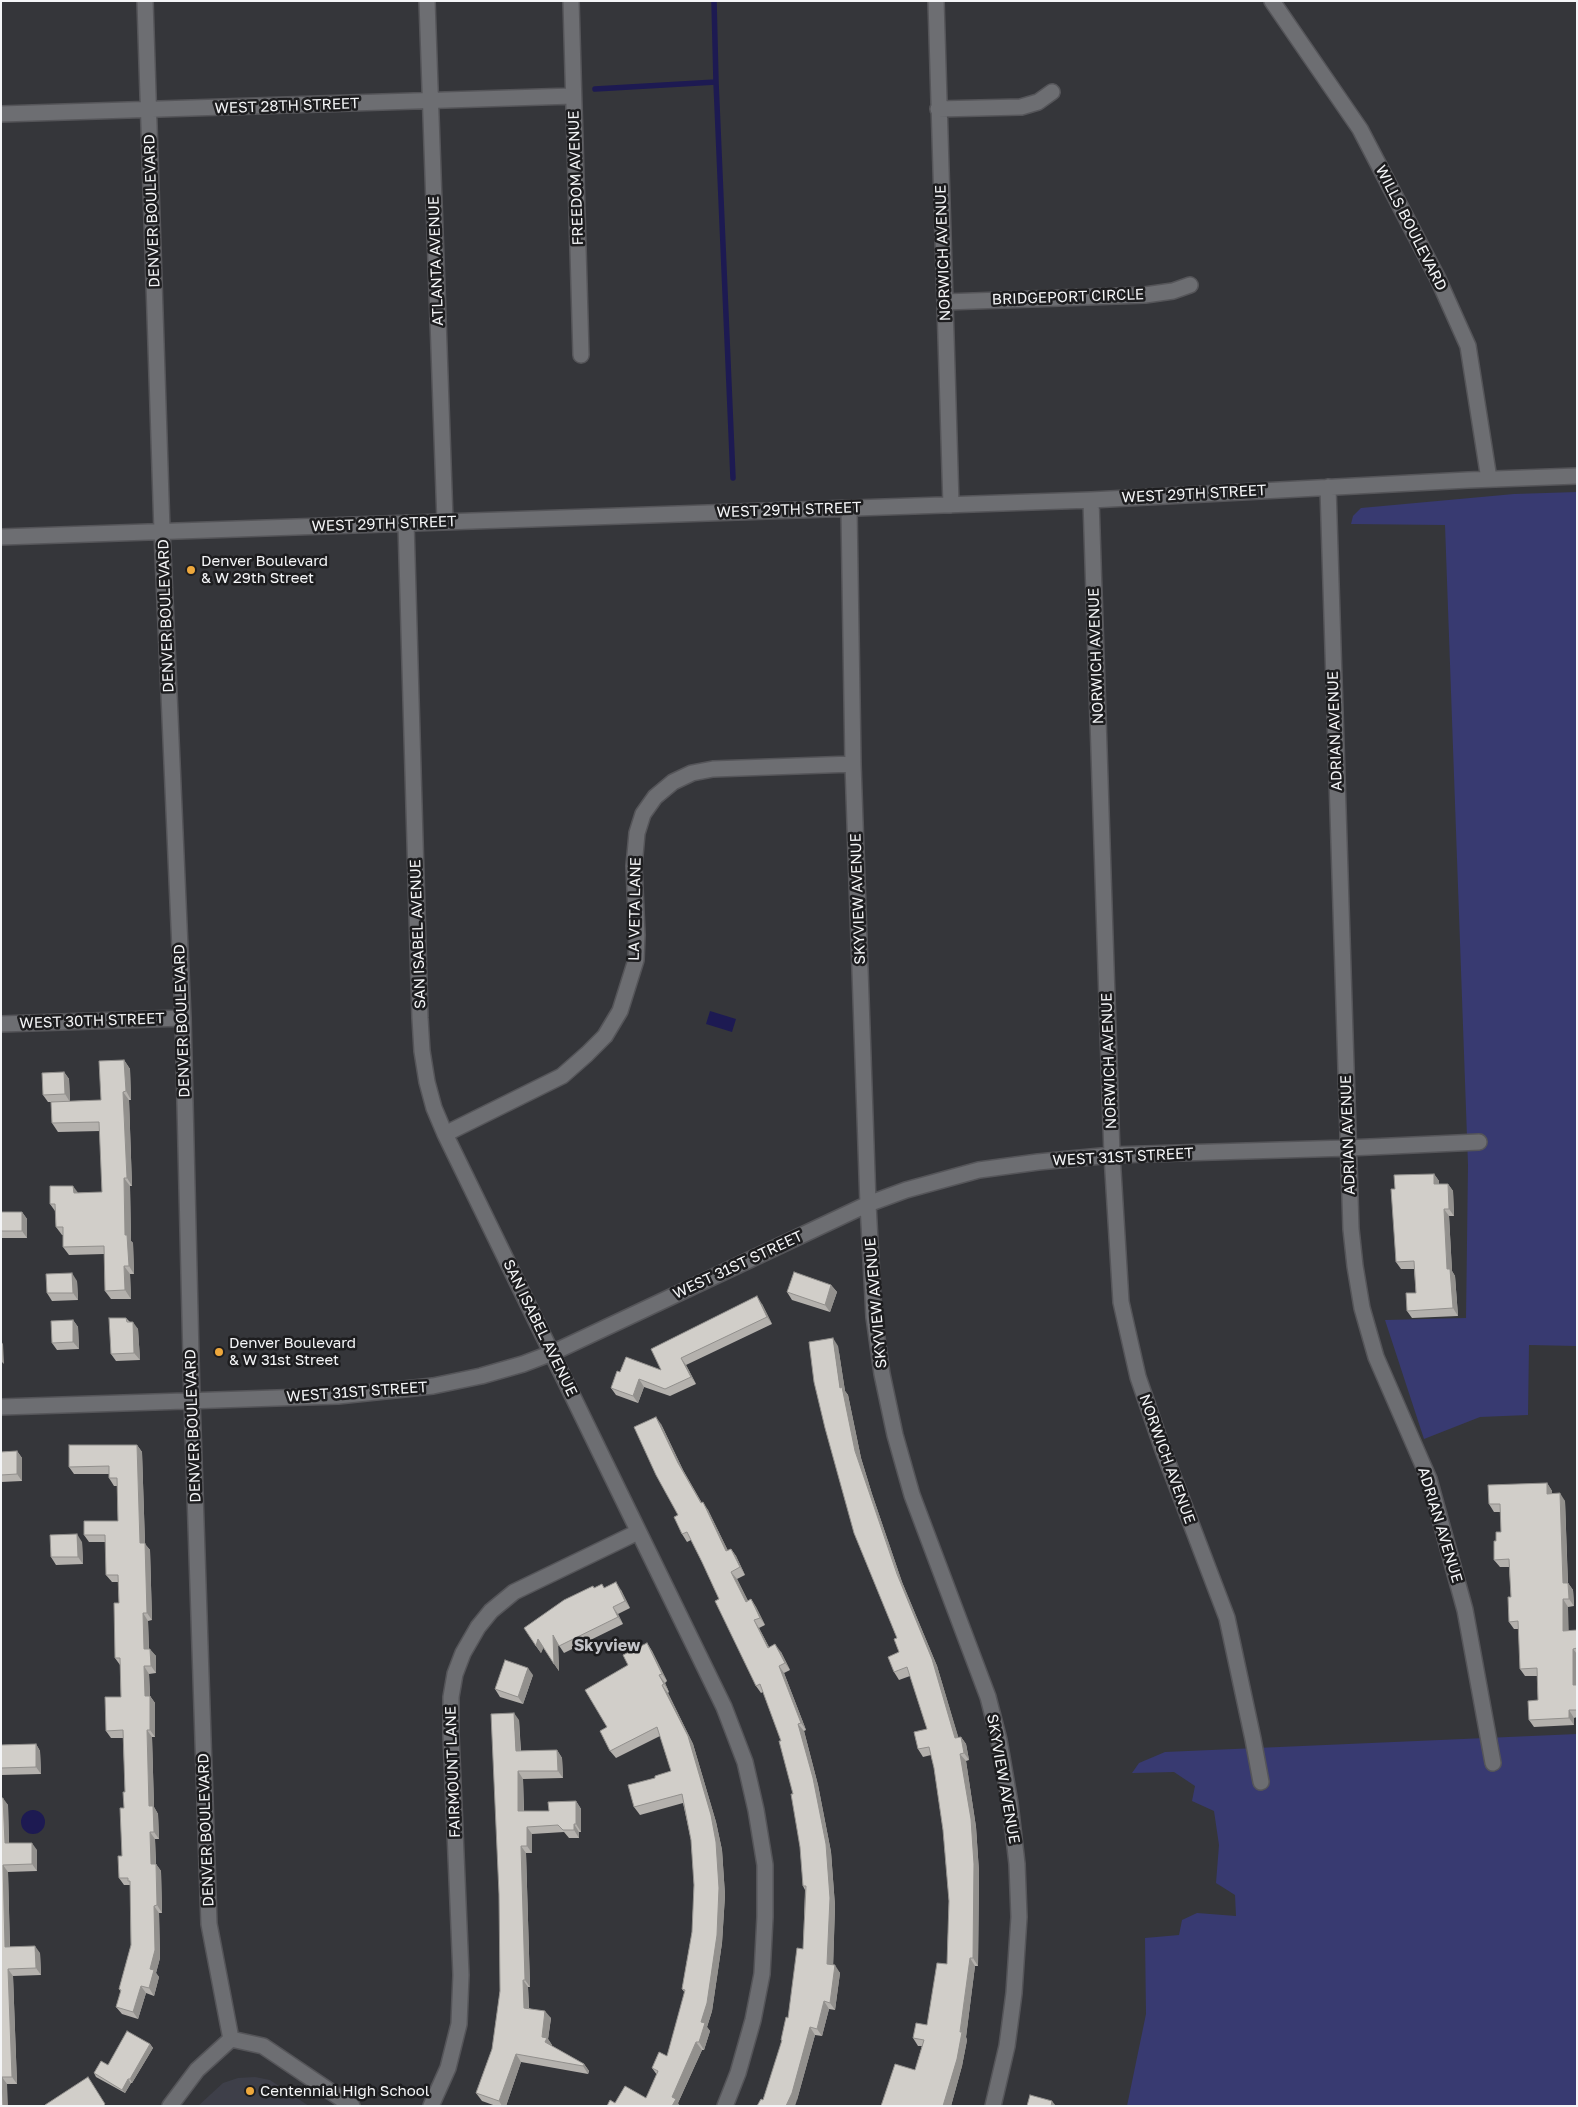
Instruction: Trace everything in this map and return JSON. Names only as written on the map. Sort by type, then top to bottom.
[{"type":"street","name":"DENVER BOULEVARD","points":[[145,1],[162,531],[183,1018],[192,1400],[209,1924],[230,2039]]},
{"type":"street","name":"ATLANTA AVENUE","points":[[428,1],[445,521]]},
{"type":"street","name":"FREEDOM AVENUE","points":[[571,1],[581,355]]},
{"type":"street","name":"NORWICH AVENUE","points":[[936,1],[951,505]]},
{"type":"street","name":"WILLS BOULEVARD","points":[[1272,1],[1360,129],[1438,279],[1468,346],[1489,479]]},
{"type":"street","points":[[938,109],[1021,106],[1038,102],[1052,92]]},
{"type":"street","name":"WEST 28TH STREET","points":[[1,114],[573,96]]},
{"type":"street","name":"BRIDGEPORT CIRCLE","points":[[946,302],[1145,295],[1173,291],[1190,285]]},
{"type":"street","name":"WEST 29TH STREET","points":[[1,537],[1090,500],[1577,476]]},
{"type":"street","name":"ADRIAN AVENUE","points":[[1328,487],[1350,1229],[1362,1308],[1376,1357],[1429,1479],[1465,1610],[1493,1763]]},
{"type":"street","name":"NORWICH AVENUE","points":[[1090,500],[1112,1155],[1121,1302],[1138,1377],[1163,1450],[1226,1618],[1253,1739],[1260,1782]]},
{"type":"street","name":"SKYVIEW AVENUE","points":[[849,509],[853,764],[868,1204],[874,1317],[882,1374],[895,1435],[912,1495],[988,1697],[999,1740],[1010,1803],[1017,1864],[1019,1917],[1014,1993],[1006,2046],[993,2106]]},
{"type":"street","name":"SAN ISABEL AVENUE","points":[[406,523],[422,1051],[432,1099],[445,1134],[724,1707],[745,1762],[756,1810],[765,1865],[762,1974],[753,2020],[738,2073],[725,2106]]},
{"type":"street","name":"LA VETA LANE","points":[[445,1134],[562,1076],[605,1036],[620,1012],[636,960],[637,935],[634,866],[637,833],[643,814],[655,797],[674,782],[692,773],[713,769],[853,764]]},
{"type":"street","name":"WEST 30TH STREET","points":[[1,1024],[183,1018]]},
{"type":"street","name":"WEST 31ST STREET","points":[[1,1407],[338,1396],[433,1386],[481,1376],[523,1364],[552,1353],[868,1204],[906,1190],[979,1170],[1112,1155],[1479,1142]]},
{"type":"street","name":"FAIRMOUNT LANE","points":[[431,2106],[448,2068],[459,2024],[461,1976],[451,1735],[451,1697],[455,1674],[463,1653],[478,1627],[491,1611],[514,1592],[638,1532]]},
{"type":"street","points":[[170,2106],[197,2070],[230,2039],[263,2046],[352,2106]]},
{"type":"shaded area","points":[[1577,492],[1577,1346],[1529,1345],[1528,1415],[1480,1417],[1424,1439],[1385,1320],[1466,1318],[1468,1165],[1445,525],[1351,524],[1353,516],[1361,508],[1514,494]]},
{"type":"shaded area","points":[[710,1011],[736,1019],[732,1032],[706,1024]]},
{"type":"shaded area","points":[[1577,1734],[1577,2106],[1127,2106],[1146,2014],[1145,1938],[1179,1935],[1182,1920],[1197,1913],[1236,1916],[1235,1895],[1216,1883],[1219,1845],[1214,1811],[1192,1801],[1195,1786],[1174,1772],[1132,1773],[1139,1763],[1165,1752]]},
{"type":"shaded area","points":[[33,1810],[41,1814],[45,1822],[41,1830],[33,1834],[25,1830],[21,1822],[25,1814]]},
{"type":"shaded area","name":"Centennial High School","points":[[255,2077],[270,2080],[309,2106],[198,2106],[223,2083],[238,2078]]},
{"type":"building","points":[[124,1060],[126,1091],[123,1092],[127,1178],[124,1178],[125,1235],[127,1235],[129,1266],[124,1266],[125,1290],[105,1291],[104,1246],[63,1247],[63,1227],[56,1227],[55,1204],[50,1204],[50,1186],[73,1186],[74,1193],[102,1192],[99,1122],[52,1123],[51,1102],[101,1100],[99,1061]]},
{"type":"building","points":[[64,1072],[65,1094],[43,1095],[42,1073]]},
{"type":"building","points":[[1434,1174],[1434,1184],[1448,1184],[1449,1209],[1444,1209],[1447,1269],[1450,1269],[1453,1308],[1407,1311],[1406,1293],[1416,1293],[1414,1261],[1396,1262],[1391,1189],[1395,1189],[1394,1175]]},
{"type":"building","points":[[1,1212],[22,1212],[22,1231],[1,1231]]},
{"type":"building","points":[[794,1272],[831,1285],[825,1305],[787,1292]]},
{"type":"building","points":[[72,1273],[73,1293],[47,1293],[46,1274]]},
{"type":"building","points":[[757,1296],[767,1317],[681,1358],[691,1377],[665,1389],[639,1379],[633,1396],[611,1388],[617,1371],[620,1372],[626,1357],[661,1370],[651,1349]]},
{"type":"building","points":[[109,1318],[126,1318],[127,1322],[133,1322],[134,1353],[111,1354]]},
{"type":"building","points":[[73,1320],[73,1342],[52,1343],[51,1321]]},
{"type":"building","points":[[833,1338],[840,1388],[842,1387],[855,1451],[897,1574],[932,1659],[955,1738],[961,1737],[964,1753],[960,1754],[971,1819],[974,1864],[973,1958],[970,1958],[960,2032],[962,2032],[957,2059],[943,2106],[881,2106],[895,2064],[915,2070],[924,2040],[913,2038],[916,2023],[927,2025],[937,1963],[947,1964],[949,1901],[943,1830],[934,1768],[929,1747],[918,1749],[914,1732],[927,1729],[907,1667],[894,1672],[888,1657],[899,1652],[894,1639],[897,1638],[854,1533],[814,1382],[809,1342]]},
{"type":"building","points":[[656,1417],[678,1463],[701,1503],[703,1502],[726,1551],[731,1549],[740,1567],[731,1572],[746,1602],[751,1599],[760,1618],[754,1620],[768,1648],[775,1644],[785,1663],[779,1666],[801,1723],[798,1724],[813,1778],[826,1844],[830,1898],[827,1964],[835,1965],[830,2003],[824,2001],[817,2029],[810,2027],[792,2093],[786,2106],[757,2106],[761,2099],[763,2100],[782,2040],[786,2017],[788,2018],[797,1948],[803,1949],[806,1886],[803,1886],[800,1847],[791,1794],[793,1794],[779,1741],[781,1741],[760,1684],[756,1686],[715,1601],[719,1599],[702,1562],[687,1532],[682,1534],[674,1517],[678,1515],[656,1475],[634,1427]]},
{"type":"building","points":[[69,1445],[137,1445],[140,1543],[145,1543],[147,1613],[143,1613],[144,1649],[150,1649],[151,1666],[144,1666],[145,1696],[150,1696],[150,1730],[147,1730],[149,1806],[153,1806],[154,1832],[150,1832],[151,1864],[156,1864],[157,1905],[154,1906],[155,1950],[150,1969],[154,1970],[149,1988],[141,1986],[133,2012],[116,2007],[131,1945],[130,1881],[128,1881],[128,1878],[119,1878],[118,1856],[122,1856],[120,1808],[124,1808],[123,1792],[125,1792],[123,1730],[106,1731],[105,1697],[121,1697],[120,1658],[115,1658],[114,1603],[119,1603],[118,1575],[106,1575],[105,1535],[84,1535],[84,1521],[118,1521],[117,1478],[109,1478],[109,1466],[69,1467]]},
{"type":"building","points":[[17,1451],[17,1474],[1,1475],[1,1452]]},
{"type":"building","points":[[1547,1483],[1547,1494],[1560,1493],[1563,1583],[1568,1583],[1569,1599],[1563,1599],[1563,1631],[1577,1630],[1577,1648],[1573,1649],[1573,1685],[1577,1685],[1577,1710],[1569,1710],[1569,1718],[1529,1720],[1528,1701],[1538,1700],[1537,1668],[1520,1669],[1518,1621],[1509,1622],[1508,1597],[1511,1597],[1509,1559],[1494,1560],[1496,1532],[1501,1532],[1500,1504],[1489,1504],[1488,1485]]},
{"type":"building","points":[[77,1534],[78,1557],[51,1557],[50,1535]]},
{"type":"building","points":[[616,1582],[625,1601],[613,1607],[618,1617],[559,1646],[553,1635],[554,1664],[538,1639],[536,1646],[524,1628],[564,1600],[593,1586],[594,1588],[602,1584],[604,1588]]},
{"type":"building","points":[[647,1643],[662,1674],[659,1675],[664,1684],[662,1685],[688,1736],[711,1815],[716,1842],[719,1888],[717,1935],[707,2003],[701,2022],[705,2023],[699,2042],[696,2042],[672,2097],[676,2099],[672,2106],[607,2106],[610,2100],[615,2103],[625,2086],[646,2098],[658,2071],[652,2068],[659,2052],[667,2056],[685,1990],[682,1989],[692,1932],[694,1885],[691,1840],[682,1794],[634,1807],[628,1785],[655,1778],[655,1776],[671,1771],[657,1727],[610,1751],[600,1731],[607,1727],[585,1690],[628,1665],[623,1655]]},
{"type":"building","points":[[505,1660],[528,1668],[518,1697],[495,1689]]},
{"type":"building","points":[[514,1713],[516,1751],[557,1750],[558,1771],[518,1771],[518,1811],[549,1811],[548,1802],[576,1801],[576,1824],[574,1824],[574,1830],[563,1830],[558,1825],[527,1827],[527,1846],[521,1846],[525,1980],[523,1980],[524,2008],[545,2011],[542,2037],[547,2038],[545,2042],[584,2064],[583,2066],[516,2054],[499,2101],[476,2093],[492,2049],[500,1991],[499,1894],[491,1714]]},
{"type":"building","points":[[36,1744],[36,1767],[1,1768],[1,1745]]},
{"type":"building","points":[[1,1798],[3,1798],[5,1843],[32,1843],[32,1864],[3,1865],[5,1947],[35,1946],[36,1968],[8,1969],[12,2077],[2,2077],[3,2106],[1,2106]]},
{"type":"building","points":[[127,2031],[150,2044],[122,2090],[94,2073],[101,2061],[108,2065]]},
{"type":"building","points":[[88,2077],[105,2104],[103,2106],[45,2105]]},
{"type":"building","points":[[1030,2095],[1052,2101],[1051,2106],[1027,2106]]},
{"type":"waterway","points":[[714,1],[733,478]]},
{"type":"waterway","points":[[595,89],[716,82]]},
{"type":"place","name":"Denver Boulevard & W 29th Street","points":[[191,570]]},
{"type":"place","name":"Denver Boulevard & W 31st Street","points":[[219,1352]]},
{"type":"place","name":"Centennial High School","points":[[250,2091]]},
{"type":"district","name":"Skyview","points":[[607,1646]]}]
